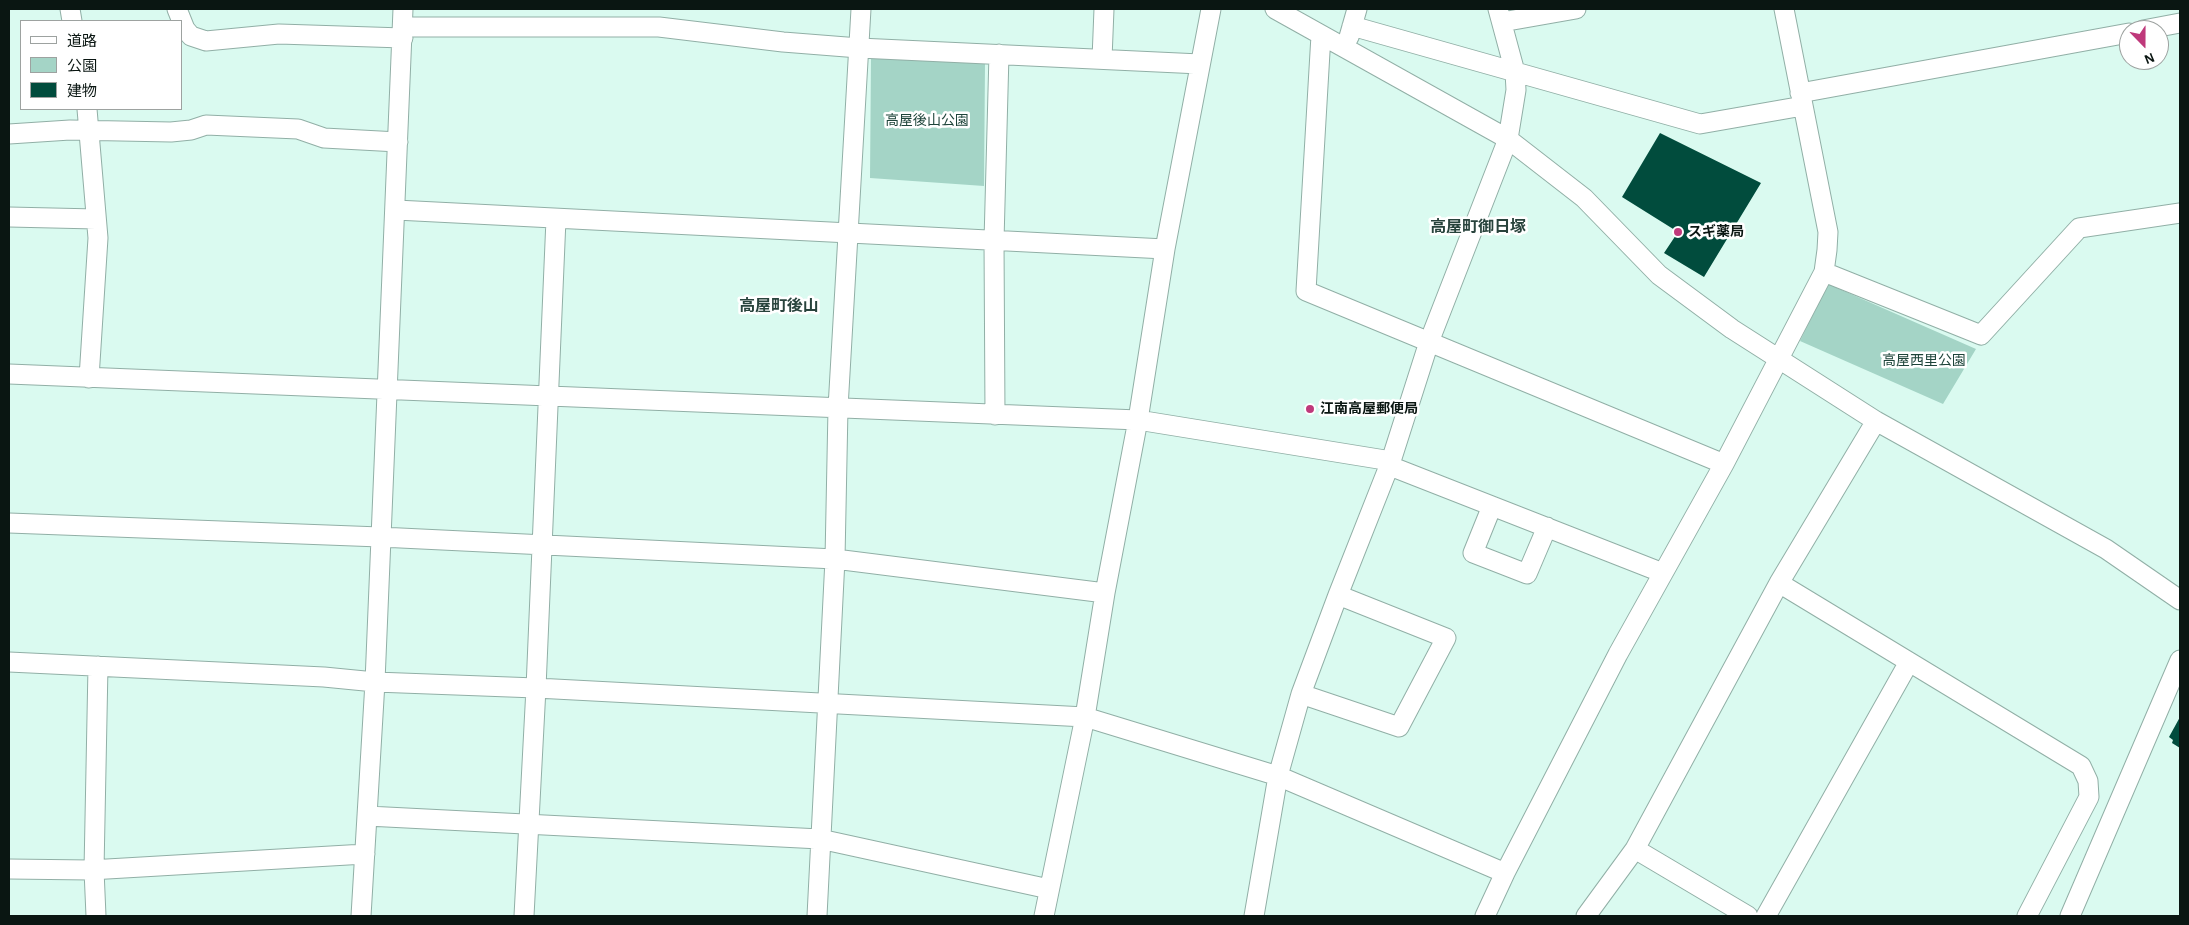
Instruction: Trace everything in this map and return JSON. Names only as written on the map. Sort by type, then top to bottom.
[{"type":"street","points":[[817,916],[834,559],[838,408],[861,9]]},
{"type":"street","points":[[1102,59],[1104,9]]},
{"type":"street","points":[[1044,916],[1084,717],[1105,593],[1138,420],[1165,249],[1211,9]]},
{"type":"street","points":[[1274,9],[1508,139],[1584,198],[1659,275],[1709,313],[1876,421],[2106,549],[2180,600]]},
{"type":"street","points":[[1254,916],[1278,776],[1302,694],[1338,595],[1390,463],[1429,342],[1508,139],[1516,90],[1515,72],[1500,16],[1576,9]]},
{"type":"street","points":[[1485,916],[1505,873],[1618,654],[1724,464],[1824,272],[1828,232],[1784,9]]},
{"type":"street","points":[[1346,48],[1355,17],[1515,72],[1700,124],[1802,100],[2119,35]]},
{"type":"street","points":[[182,22],[191,36],[206,41],[403,25],[659,28],[783,42],[859,48],[1200,64]]},
{"type":"street","points":[[361,916],[375,682],[403,25]]},
{"type":"street","points":[[1321,35],[1306,291],[1724,464]]},
{"type":"street","points":[[995,415],[994,240],[999,54]]},
{"type":"street","points":[[87,110],[98,238],[89,378]]},
{"type":"street","points":[[9,134],[89,130],[171,132],[191,130],[206,125],[298,129],[324,138],[398,142]]},
{"type":"street","points":[[396,210],[1165,249]]},
{"type":"street","points":[[1824,272],[1982,334],[2080,228],[2180,213]]},
{"type":"street","points":[[9,217],[96,219]]},
{"type":"street","points":[[524,916],[530,825],[556,219]]},
{"type":"street","points":[[9,374],[1138,420],[1390,463],[1492,506],[1663,573]]},
{"type":"street","points":[[1589,915],[1635,849],[1779,583],[1876,421]]},
{"type":"street","points":[[1492,506],[1473,553],[1527,574],[1547,527]]},
{"type":"street","points":[[9,523],[380,537],[834,559],[1105,593]]},
{"type":"street","points":[[1779,583],[2081,766],[2088,781],[2089,797],[2027,916]]},
{"type":"street","points":[[1302,694],[1399,727],[1446,638],[1338,595]]},
{"type":"street","points":[[2070,916],[2180,660]]},
{"type":"street","points":[[9,662],[1084,717],[1278,776],[1505,873]]},
{"type":"street","points":[[1766,916],[1909,662]]},
{"type":"street","points":[[96,916],[94,870],[98,666]]},
{"type":"street","points":[[367,816],[820,840],[1049,889]]},
{"type":"street","points":[[1635,849],[1748,916]]},
{"type":"street","points":[[9,869],[94,870],[365,854]]},
{"type":"green space","name":"高屋後山公園","points":[[871,56],[985,64],[984,186],[870,178]]},
{"type":"green space","name":"高屋西里公園","points":[[1828,284],[1976,349],[1943,404],[1800,341]]},
{"type":"building","points":[[1660,133],[1761,183],[1704,277],[1664,253],[1678,232],[1622,197]]},
{"type":"building","points":[[2180,717],[2180,748],[2172,743],[2173,740],[2169,737]]},
{"type":"place","name":"スギ薬局","points":[[1678,232]]},
{"type":"place","name":"江南高屋郵便局","points":[[1310,409]]},
{"type":"district","name":"高屋町御日塚","points":[[1478,227]]},
{"type":"district","name":"高屋町後山","points":[[779,306]]}]
